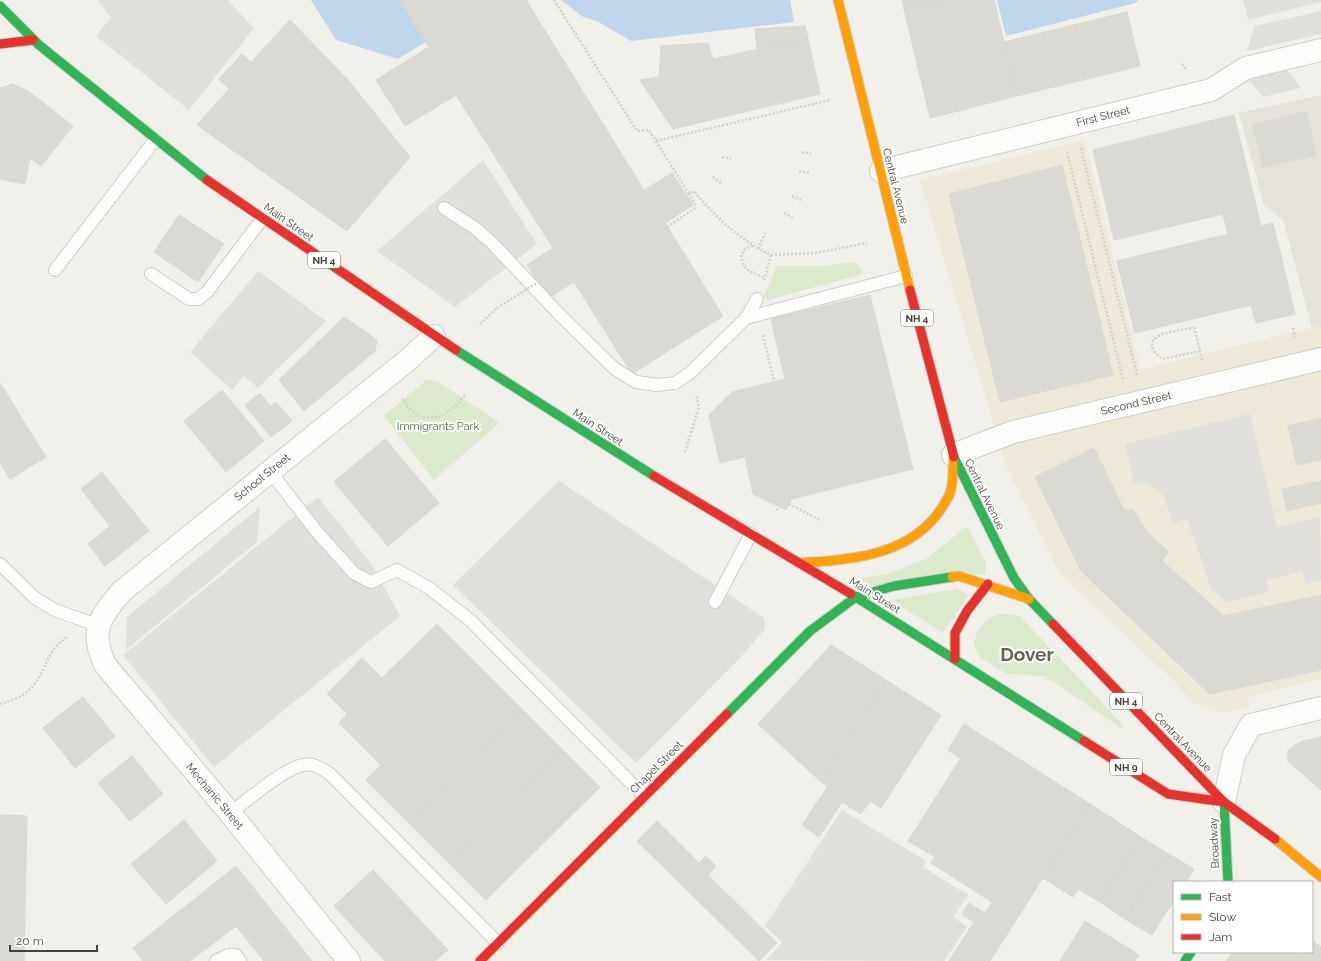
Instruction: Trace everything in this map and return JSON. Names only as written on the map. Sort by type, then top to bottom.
[{"type":"main road","name":"Central Avenue","points":[[838,0],[906,276],[954,456],[1014,578],[1029,599],[1224,802],[1281,843],[1321,877]]},
{"type":"main road","name":"Main Street","points":[[0,6],[33,40],[155,140],[263,218],[434,336],[629,461],[856,597],[1168,794],[1224,802]]},
{"type":"main road","points":[[0,44],[33,40]]},
{"type":"main road","points":[[798,563],[840,560],[862,556],[888,550],[911,539],[935,518],[951,491],[954,456]]},
{"type":"main road","points":[[856,597],[894,586],[959,576],[988,584],[1029,599]]},
{"type":"main road","points":[[955,659],[954,633],[967,611],[988,584]]},
{"type":"main road","name":"Chapel Street","points":[[480,961],[810,631],[856,597]]},
{"type":"main road","name":"Broadway","points":[[1224,802],[1228,881]]},
{"type":"street","name":"First Street","points":[[881,170],[1211,90],[1246,68],[1321,50]]},
{"type":"street","name":"School Street","points":[[99,626],[106,612],[121,592],[269,470],[409,359],[434,336]]},
{"type":"street","name":"Second Street","points":[[954,456],[1013,432],[1321,359]]},
{"type":"street","name":"Mechanic Street","points":[[99,626],[97,645],[106,666],[230,814],[349,961]]},
{"type":"street","points":[[1224,802],[1234,755],[1251,725],[1321,708]]},
{"type":"lane","points":[[54,270],[155,140]]},
{"type":"lane","points":[[444,208],[475,228],[492,243],[560,315],[615,369],[636,382],[657,386],[675,383],[690,373],[746,318],[756,299]]},
{"type":"lane","points":[[151,274],[189,299],[198,299],[207,292],[263,218]]},
{"type":"lane","points":[[746,318],[906,276]]},
{"type":"lane","points":[[269,470],[317,532],[354,573],[371,582],[396,570],[429,588],[470,620],[644,796]]},
{"type":"lane","points":[[715,602],[751,534]]},
{"type":"lane","points":[[0,564],[35,598],[55,610],[99,626]]},
{"type":"lane","points":[[230,814],[288,771],[304,765],[318,766],[330,774],[498,943]]},
{"type":"lane","points":[[216,961],[228,955],[236,956],[240,961]]},
{"type":"path","points":[[554,0],[637,131],[649,130],[695,204],[694,209],[667,227]]},
{"type":"path","points":[[656,141],[830,100]]},
{"type":"path","points":[[1081,146],[1136,375]]},
{"type":"path","points":[[1066,149],[1123,379]]},
{"type":"path","points":[[802,152],[811,154]]},
{"type":"path","points":[[722,157],[731,159]]},
{"type":"path","points":[[799,171],[809,173]]},
{"type":"path","points":[[713,177],[721,183]]},
{"type":"path","points":[[689,194],[694,191],[712,214],[753,246],[771,254],[816,253],[867,243]]},
{"type":"path","points":[[792,196],[802,200]]},
{"type":"path","points":[[784,213],[793,218]]},
{"type":"path","points":[[758,248],[765,233]]},
{"type":"path","points":[[753,246],[745,249],[741,255],[742,264],[750,271],[765,278]]},
{"type":"path","points":[[756,299],[765,278],[771,254]]},
{"type":"path","points":[[480,324],[497,308],[538,282]]},
{"type":"path","points":[[1200,351],[1163,359],[1156,355],[1152,349],[1152,342],[1157,336],[1193,327],[1200,351],[1202,360]]},
{"type":"path","points":[[1293,328],[1295,337]]},
{"type":"path","points":[[762,332],[774,381]]},
{"type":"path","points":[[685,452],[699,407],[690,373]]},
{"type":"path","points":[[399,397],[419,416],[428,418],[448,413],[465,395]]},
{"type":"path","points":[[789,504],[820,520]]},
{"type":"path","points":[[0,704],[27,693],[35,684],[51,651],[70,636]]},
{"type":"shaded area","points":[[98,0],[228,0],[254,28],[189,110],[96,36],[111,18]]},
{"type":"shaded area","points":[[1243,0],[1321,0],[1321,2],[1248,20]]},
{"type":"shaded area","points":[[1321,11],[1321,34],[1247,51],[1254,26]]},
{"type":"shaded area","points":[[1285,68],[1301,88],[1263,97],[1247,77]]},
{"type":"shaded area","points":[[1321,95],[1321,326],[1312,328],[1283,220],[1264,205],[1239,113]]},
{"type":"shaded area","points":[[1085,140],[1140,369],[1321,326],[1321,679],[1248,697],[1250,708],[1220,713],[1193,703],[1177,684],[1059,573],[1007,468],[920,180]]},
{"type":"shaded area","points":[[483,160],[537,244],[455,307],[377,251]]},
{"type":"shaded area","points":[[258,271],[326,321],[258,388],[244,376],[232,390],[190,352]]},
{"type":"shaded area","points":[[1250,414],[1277,527],[1320,517],[1321,580],[1306,584],[1302,571],[1267,580],[1269,592],[1227,602],[1212,591],[1187,519],[1172,523],[1165,498],[1157,489],[1146,484],[1134,483],[1125,444]]},
{"type":"shaded area","points":[[559,481],[764,618],[765,629],[740,658],[636,763],[453,585]]},
{"type":"shaded area","points":[[318,497],[370,562],[400,616],[214,767],[123,655]]},
{"type":"shaded area","points":[[260,507],[257,542],[126,650],[127,617]]},
{"type":"shaded area","points":[[842,810],[926,861],[923,867],[968,895],[953,917],[967,927],[944,961],[767,960],[782,942],[765,926]]},
{"type":"green space","points":[[853,262],[861,268],[862,274],[768,300],[764,296],[777,266],[825,266]]},
{"type":"green space","name":"Immigrants Park","points":[[431,380],[439,382],[499,423],[434,480],[384,416],[425,381]]},
{"type":"green space","points":[[966,527],[970,530],[986,563],[985,574],[868,586],[861,578],[888,574],[926,559]]},
{"type":"green space","points":[[957,589],[969,595],[943,633],[891,600]]},
{"type":"green space","points":[[998,614],[1020,616],[1124,726],[1121,728],[1045,676],[1007,674],[982,659],[976,651],[974,643],[977,632],[988,619]]},
{"type":"water","points":[[311,0],[493,0],[398,59],[336,40]]},
{"type":"water","points":[[561,0],[790,0],[794,22],[631,41],[597,21],[583,17]]},
{"type":"water","points":[[997,0],[1139,0],[1135,3],[1006,36]]},
{"type":"building","points":[[399,0],[526,0],[644,190],[672,173],[693,205],[665,223],[723,316],[632,374],[574,282],[548,298],[527,265],[553,248],[456,95],[405,126],[376,80],[429,47]]},
{"type":"building","points":[[902,0],[943,0],[904,9]]},
{"type":"building","points":[[943,0],[994,0],[1017,96],[930,118],[904,9]]},
{"type":"building","points":[[1127,12],[1140,66],[1017,96],[1004,42]]},
{"type":"building","points":[[290,20],[348,80],[410,157],[347,231],[197,125],[229,89],[219,79],[242,54],[251,62]]},
{"type":"building","points":[[805,26],[808,38],[757,50],[755,29]]},
{"type":"building","points":[[808,38],[820,94],[673,129],[640,80],[659,77],[661,46],[708,43],[713,59]]},
{"type":"building","points":[[13,84],[28,91],[73,126],[41,166],[30,158],[25,184],[0,179],[0,88]]},
{"type":"building","points":[[1306,112],[1316,155],[1263,167],[1253,125]]},
{"type":"building","points":[[1234,115],[1261,226],[1273,223],[1295,314],[1256,323],[1251,305],[1135,333],[1117,261],[1228,234],[1223,214],[1114,240],[1093,150]]},
{"type":"building","points":[[1062,165],[1113,375],[1000,402],[949,194]]},
{"type":"building","points":[[179,215],[224,244],[198,282],[154,252]]},
{"type":"building","points":[[870,295],[913,469],[792,499],[786,510],[753,494],[745,457],[720,463],[709,415],[732,392],[785,379],[771,319]]},
{"type":"building","points":[[344,317],[377,340],[375,351],[304,411],[279,380]]},
{"type":"building","points":[[0,383],[46,457],[10,479],[0,462]]},
{"type":"building","points":[[222,390],[264,441],[226,472],[184,421]]},
{"type":"building","points":[[260,393],[270,406],[276,402],[292,421],[271,437],[245,405]]},
{"type":"building","points":[[1321,418],[1321,460],[1297,465],[1288,426]]},
{"type":"building","points":[[385,439],[439,503],[388,546],[334,482]]},
{"type":"building","points":[[1094,448],[1124,510],[1133,510],[1148,533],[1169,552],[1162,561],[1224,616],[1321,595],[1321,670],[1210,694],[1081,571],[1035,477]]},
{"type":"building","points":[[102,472],[149,531],[105,566],[88,544],[110,526],[81,489]]},
{"type":"building","points":[[1321,481],[1321,503],[1287,511],[1282,489]]},
{"type":"building","points":[[437,624],[480,667],[381,765],[339,723],[347,714],[327,694],[362,658],[382,678]]},
{"type":"building","points":[[831,645],[886,680],[820,781],[758,724]]},
{"type":"building","points":[[480,667],[523,710],[409,823],[366,780]]},
{"type":"building","points":[[886,680],[941,715],[881,808],[870,801],[861,814],[842,802],[819,837],[802,825],[828,786],[820,781]]},
{"type":"building","points":[[83,697],[115,736],[75,768],[43,728]]},
{"type":"building","points":[[523,710],[563,750],[449,863],[409,823]]},
{"type":"building","points":[[964,724],[1090,804],[990,961],[949,961],[974,922],[962,914],[969,903],[985,913],[992,902],[931,863],[935,857],[908,841],[961,758],[948,750]]},
{"type":"building","points":[[1321,737],[1321,790],[1288,761],[1288,751],[1303,741]]},
{"type":"building","points":[[563,750],[600,787],[486,900],[449,863]]},
{"type":"building","points":[[132,756],[163,794],[130,821],[98,783]]},
{"type":"building","points":[[1090,804],[1141,837],[1100,902],[1078,889],[1073,897],[1043,878]]},
{"type":"building","points":[[0,815],[27,816],[24,961],[0,961]]},
{"type":"building","points":[[184,820],[217,861],[166,904],[131,864]]},
{"type":"building","points":[[657,821],[699,863],[706,856],[716,866],[708,875],[777,943],[759,961],[637,841]]},
{"type":"building","points":[[1141,837],[1167,853],[1125,919],[1100,902]]},
{"type":"building","points":[[1167,853],[1194,869],[1187,881],[1173,881],[1173,902],[1152,935],[1125,919]]},
{"type":"building","points":[[236,866],[312,961],[264,961],[236,926],[190,961],[143,961],[133,948]]},
{"type":"building","points":[[373,870],[448,950],[435,961],[385,961],[334,906]]},
{"type":"building","points":[[1085,921],[1139,955],[1135,961],[1060,961]]},
{"type":"building","points":[[1313,942],[1321,947],[1321,961],[1294,961],[1299,953],[1313,953]]},
{"type":"building","points":[[1232,953],[1299,953],[1294,961],[1226,961]]},
{"type":"traffic: fast","points":[[0,6],[39,45],[207,180]]},
{"type":"traffic: fast","points":[[456,350],[654,476]]},
{"type":"traffic: fast","points":[[954,457],[1014,578],[1029,599],[1053,624]]},
{"type":"traffic: fast","points":[[727,714],[810,631],[856,597],[894,586],[952,577]]},
{"type":"traffic: fast","points":[[851,594],[1084,741]]},
{"type":"traffic: fast","points":[[1224,802],[1228,881]]},
{"type":"traffic: fast","points":[[1185,961],[1190,953]]},
{"type":"traffic: slow","points":[[838,0],[910,290]]},
{"type":"traffic: slow","points":[[798,563],[854,558],[873,554],[891,548],[923,530],[936,516],[950,493],[953,475],[953,456]]},
{"type":"traffic: slow","points":[[952,577],[959,576],[1029,599]]},
{"type":"traffic: slow","points":[[1275,839],[1321,877]]},
{"type":"traffic: jam","points":[[0,44],[33,40]]},
{"type":"traffic: jam","points":[[207,180],[456,350]]},
{"type":"traffic: jam","points":[[910,290],[954,457]]},
{"type":"traffic: jam","points":[[654,476],[851,594]]},
{"type":"traffic: jam","points":[[955,659],[955,633],[967,611],[988,584]]},
{"type":"traffic: jam","points":[[1053,624],[1224,802],[1275,839]]},
{"type":"traffic: jam","points":[[480,961],[727,714]]},
{"type":"traffic: jam","points":[[1084,741],[1168,794],[1224,802]]},
{"type":"district","name":"Dover","points":[[1027,654]]}]
